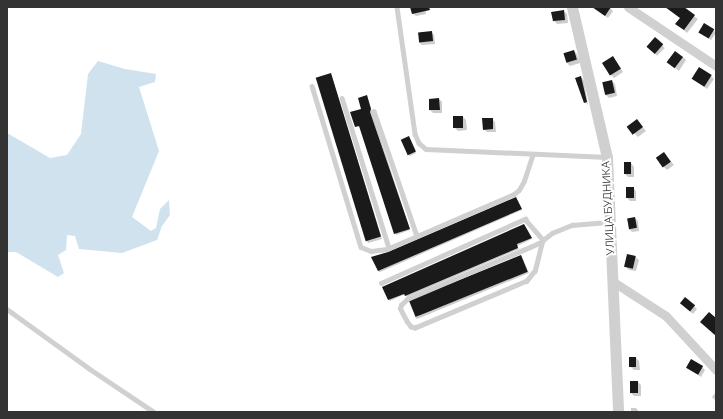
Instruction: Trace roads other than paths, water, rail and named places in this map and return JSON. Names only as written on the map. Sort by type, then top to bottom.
[{"type":"street","name":"УЛИЦА БУДНИКА","points":[[572,7],[607,157],[618,412]]},
{"type":"street","points":[[628,7],[716,66]]},
{"type":"street","points":[[612,282],[666,316],[716,370]]},
{"type":"lane","points":[[396,7],[415,134],[422,146],[426,149],[607,157]]},
{"type":"lane","points":[[312,86],[361,247],[371,251],[389,248],[514,194],[522,186],[533,154]]},
{"type":"lane","points":[[342,98],[389,248]]},
{"type":"lane","points":[[374,111],[417,236]]},
{"type":"lane","points":[[381,283],[525,220],[543,240]]},
{"type":"lane","points":[[543,240],[535,271],[527,281],[415,328],[410,327],[400,309],[401,305],[407,300],[530,247],[552,233],[572,225],[610,222]]},
{"type":"lane","points":[[7,309],[90,369],[154,412]]},
{"type":"water","points":[[98,61],[125,69],[156,74],[155,82],[139,87],[159,151],[132,217],[151,231],[156,228],[160,209],[169,200],[170,215],[162,226],[157,240],[122,253],[79,249],[75,236],[67,235],[66,250],[58,255],[64,273],[58,277],[16,252],[7,252],[7,133],[50,158],[67,155],[81,134],[88,74]]}]
